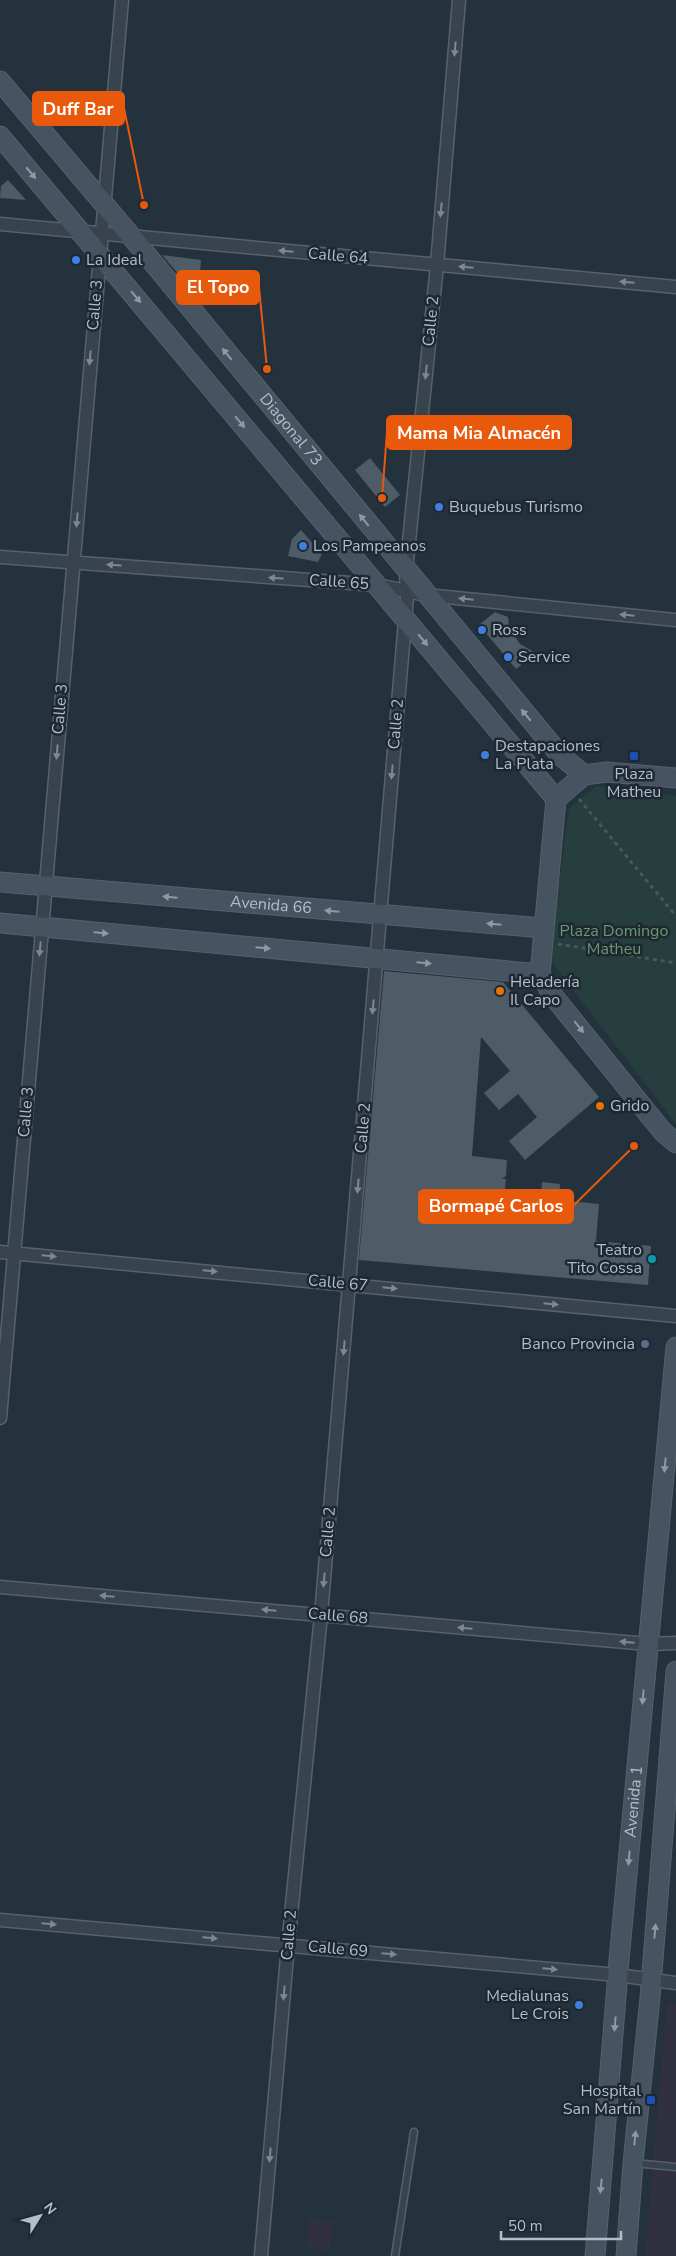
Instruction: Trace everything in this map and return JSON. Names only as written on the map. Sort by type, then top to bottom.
[{"type":"main road","name":"Diagonal 73","points":[[0,81],[131,236],[560,756],[584,775]]},
{"type":"main road","name":"Diagonal 73","points":[[0,136],[405,618],[562,793]]},
{"type":"main road","points":[[676,778],[607,772],[584,775],[562,793],[543,928],[540,974],[554,997],[663,1132],[676,1142]]},
{"type":"main road","name":"Avenida 66","points":[[0,882],[543,928]]},
{"type":"main road","points":[[0,924],[540,974]]},
{"type":"main road","name":"Avenida 1","points":[[594,2256],[676,1347]]},
{"type":"main road","name":"Avenida 1","points":[[626,2256],[676,1671]]},
{"type":"street","name":"Calle 3","points":[[0,1418],[122,0]]},
{"type":"street","name":"Calle 2","points":[[261,2256],[288,1945],[321,1615],[381,915],[405,618],[406,571],[437,265],[459,0]]},
{"type":"street","name":"Calle 64","points":[[0,224],[676,287]]},
{"type":"street","name":"Calle 65","points":[[0,558],[377,585],[426,595],[676,620]]},
{"type":"street","name":"Calle 67","points":[[0,1252],[676,1316]]},
{"type":"street","name":"Calle 68","points":[[0,1587],[648,1644],[676,1643]]},
{"type":"street","name":"Calle 69","points":[[0,1920],[618,1975],[676,1983]]},
{"type":"lane","points":[[395,2256],[414,2132]]},
{"type":"lane","points":[[633,2163],[676,2167]]},
{"type":"path","points":[[562,793],[676,916]]},
{"type":"path","points":[[543,928],[557,943],[676,963]]},
{"type":"shaded area","points":[[667,2003],[676,2004],[676,2256],[645,2256]]},
{"type":"shaded area","points":[[309,2219],[333,2221],[330,2251],[307,2248]]},
{"type":"green space","name":"Plaza Domingo Matheu","points":[[596,786],[676,796],[676,1124],[549,958],[569,808]]},
{"type":"building","points":[[8,180],[26,200],[0,198],[1,186]]},
{"type":"building","points":[[162,255],[201,260],[200,274],[188,285]]},
{"type":"building","points":[[370,458],[400,495],[385,507],[355,470]]},
{"type":"building","name":"Los Pampeanos","points":[[301,530],[322,554],[318,562],[288,556],[292,539]]},
{"type":"building","points":[[495,612],[508,617],[509,627],[520,644],[536,653],[516,669],[479,625]]},
{"type":"building","points":[[384,971],[503,982],[599,1097],[525,1160],[509,1141],[537,1117],[518,1094],[499,1110],[484,1093],[510,1071],[481,1037],[472,1156],[507,1160],[506,1176],[502,1179],[506,1179],[505,1189],[541,1193],[542,1182],[560,1184],[559,1200],[599,1204],[596,1241],[651,1246],[648,1285],[359,1260]]},
{"type":"place","name":"Duff Bar","points":[[144,205]]},
{"type":"place","name":"La Ideal","points":[[76,260]]},
{"type":"place","name":"El Topo","points":[[267,369]]},
{"type":"place","name":"Mama Mia Almacén","points":[[382,498]]},
{"type":"place","name":"Buquebus Turismo","points":[[439,507]]},
{"type":"place","name":"Los Pampeanos","points":[[303,546]]},
{"type":"place","name":"Ross","points":[[482,630]]},
{"type":"place","name":"Service","points":[[508,657]]},
{"type":"place","name":"Destapaciones La Plata","points":[[485,755]]},
{"type":"place","name":"Plaza Matheu","points":[[634,756]]},
{"type":"place","name":"Heladería Il Capo","points":[[500,991]]},
{"type":"place","name":"Grido","points":[[600,1106]]},
{"type":"place","name":"Bormapé Carlos","points":[[634,1146]]},
{"type":"place","name":"Teatro Tito Cossa","points":[[652,1259]]},
{"type":"place","name":"Banco Provincia","points":[[645,1344]]},
{"type":"place","name":"Medialunas Le Crois","points":[[579,2005]]},
{"type":"place","name":"Hospital San Martín","points":[[651,2100]]}]
